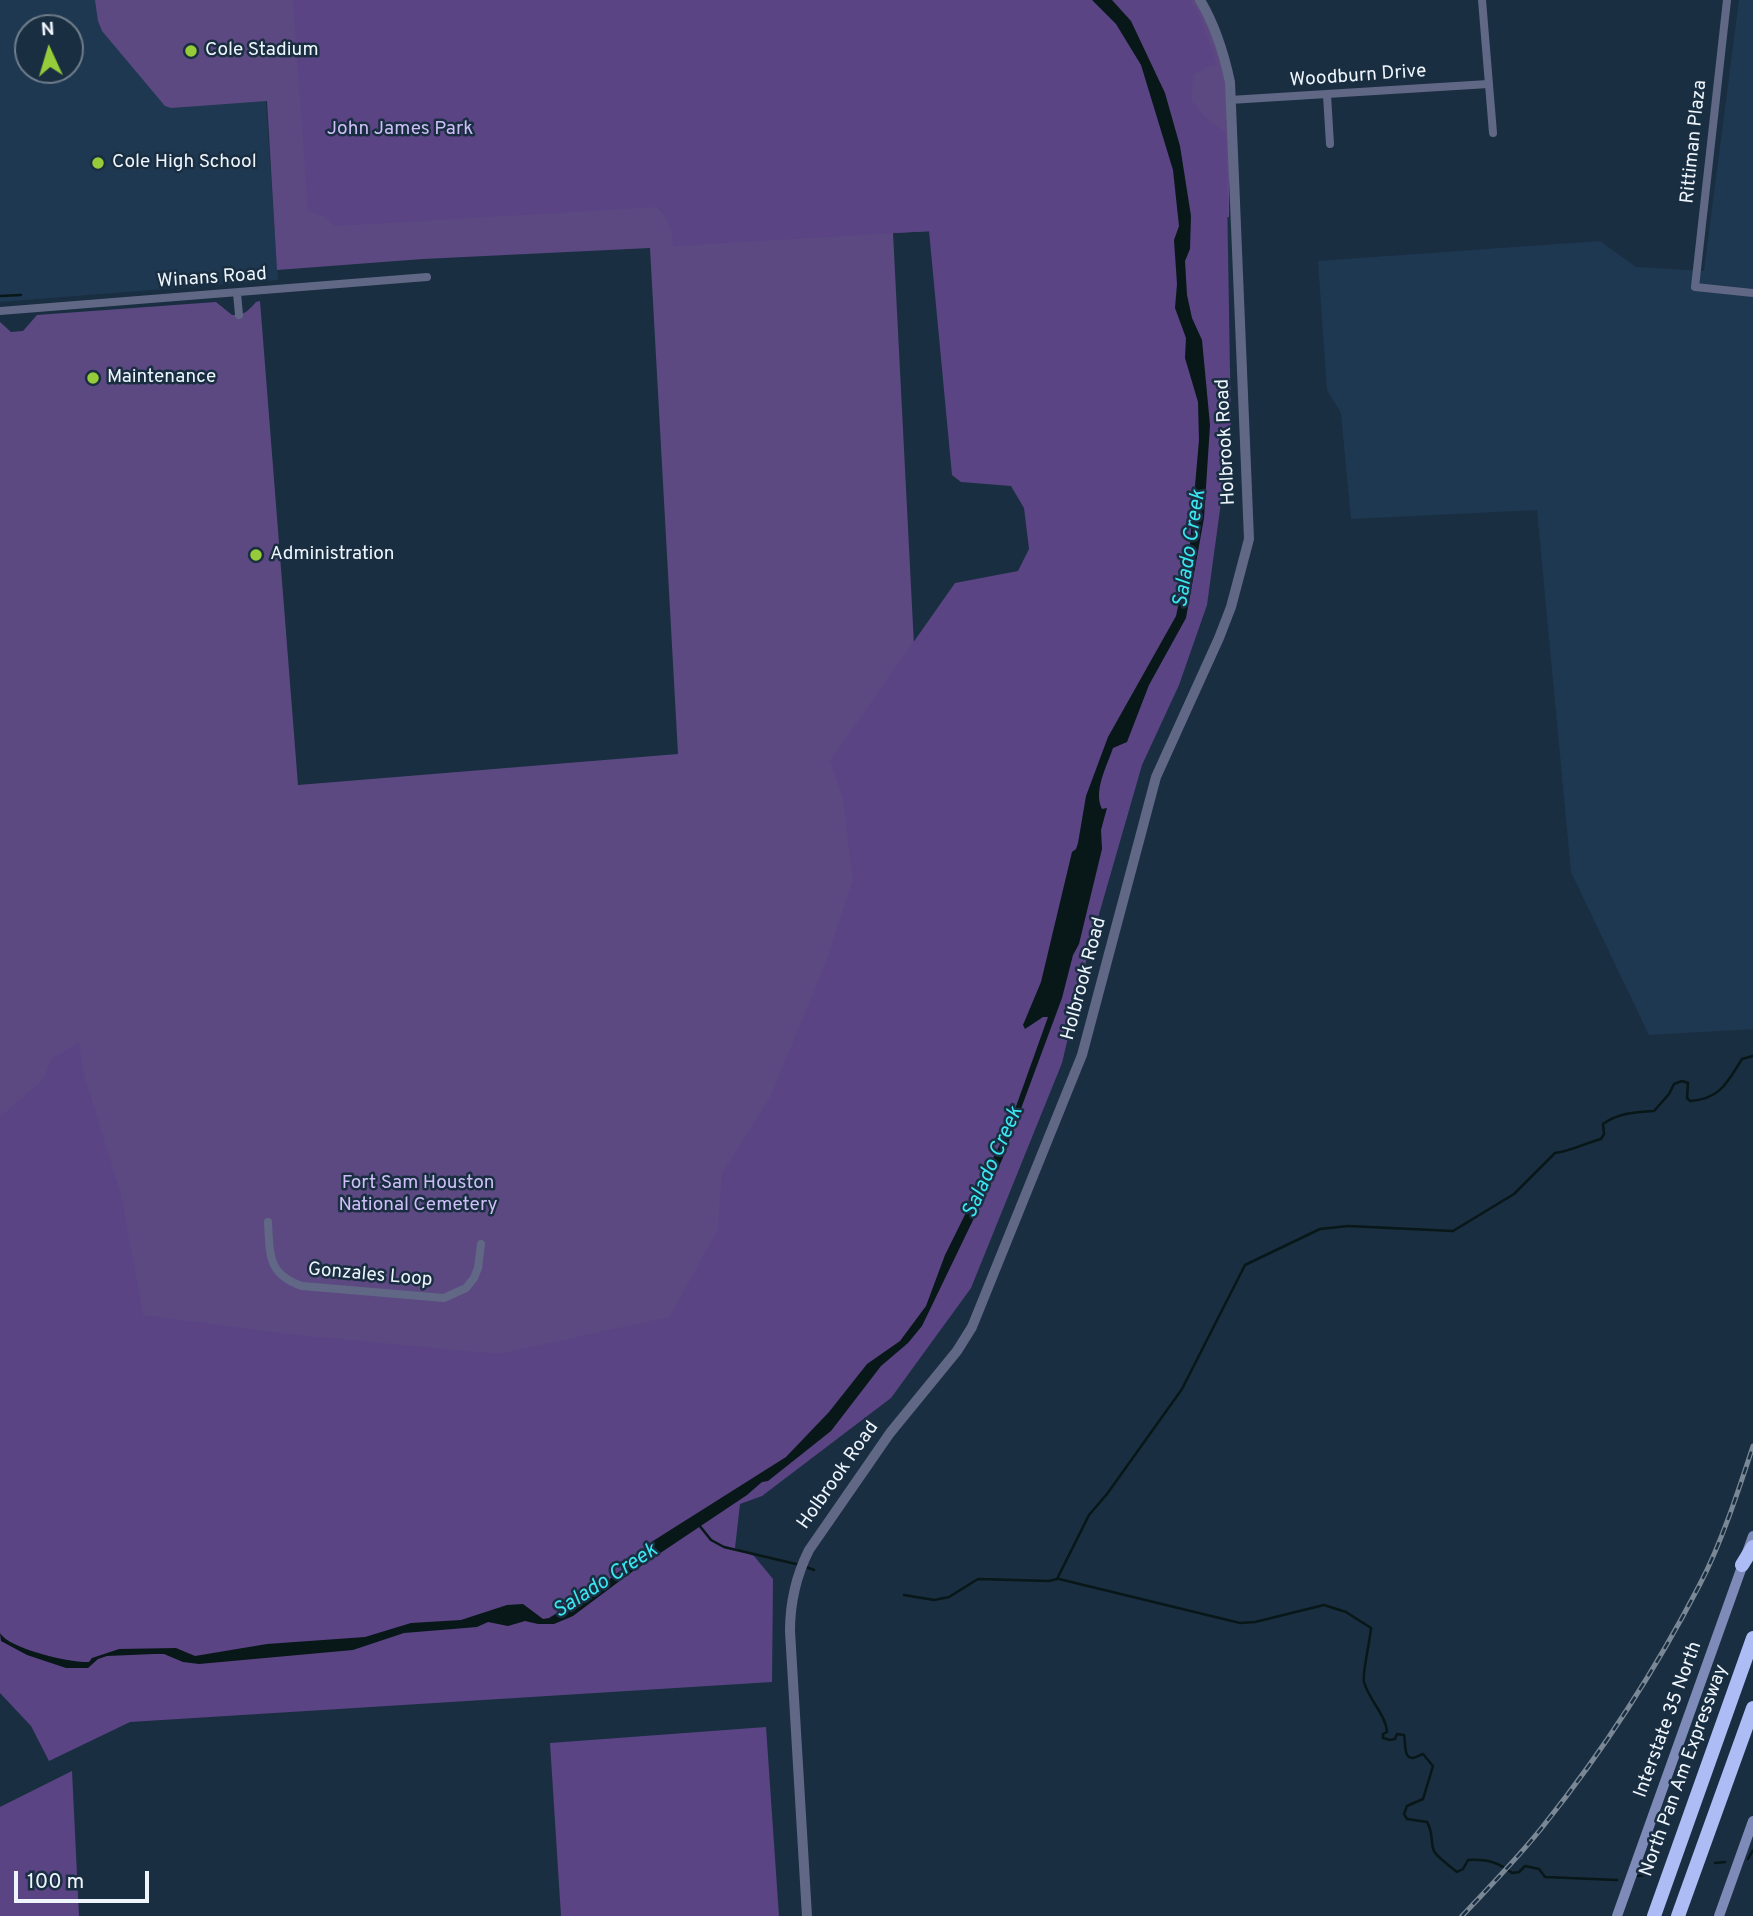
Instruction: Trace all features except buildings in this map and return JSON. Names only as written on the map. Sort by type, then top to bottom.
[{"type":"highway","points":[[1742,1564],[1753,1547]]},
{"type":"highway","name":"North Pan Am Expressway","points":[[1654,1916],[1753,1638]]},
{"type":"highway","points":[[1678,1916],[1753,1708]]},
{"type":"main road","name":"Interstate 35 North","points":[[1617,1916],[1753,1536]]},
{"type":"main road","points":[[1719,1916],[1750,1836],[1753,1821]]},
{"type":"street","name":"Holbrook Road","points":[[807,1916],[790,1631],[790,1609],[800,1567],[890,1433],[957,1351],[972,1327],[1082,1055],[1156,777],[1219,638],[1231,607],[1249,539],[1230,82],[1226,62],[1200,0]]},
{"type":"street","points":[[1482,0],[1493,133]]},
{"type":"street","name":"Rittiman Plaza","points":[[1727,0],[1695,287],[1753,293]]},
{"type":"street","name":"Woodburn Drive","points":[[1230,100],[1488,84]]},
{"type":"street","points":[[1327,95],[1330,144]]},
{"type":"street","name":"Winans Road","points":[[0,311],[427,277]]},
{"type":"street","points":[[237,293],[239,315]]},
{"type":"street","name":"Gonzales Loop","points":[[268,1222],[274,1268],[290,1283],[302,1286],[444,1298],[466,1287],[474,1278],[481,1244]]},
{"type":"shaded area","points":[[0,0],[259,0],[278,280],[0,302]]},
{"type":"shaded area","points":[[1739,0],[1753,0],[1753,1029],[1649,1035],[1571,872],[1537,510],[1351,519],[1341,413],[1327,390],[1318,261],[1600,241],[1636,267],[1704,271]]},
{"type":"green space","name":"Fort Sam Houston National Cemetery","points":[[95,0],[1199,0],[1218,41],[1230,100],[1229,217],[893,233],[945,1255],[0,1607],[0,322],[11,332],[23,331],[37,315],[216,302],[232,315],[236,315],[246,312],[260,301],[298,785],[678,754],[650,248],[423,259],[277,270],[267,101],[171,108],[165,106],[102,31]]},
{"type":"green space","name":"John James Park","points":[[293,0],[1190,0],[1201,19],[1217,65],[1193,75],[1191,100],[1208,120],[1226,132],[1231,429],[1207,605],[1179,685],[1142,765],[1089,949],[1062,1063],[971,1288],[891,1398],[762,1496],[740,1504],[735,1548],[754,1556],[773,1579],[772,1682],[130,1722],[49,1761],[31,1726],[0,1693],[0,1117],[44,1079],[51,1059],[79,1043],[84,1075],[121,1195],[143,1315],[286,1334],[498,1354],[670,1317],[718,1229],[722,1174],[771,1096],[827,959],[853,880],[843,798],[830,761],[955,583],[1018,571],[1029,549],[1024,508],[1011,486],[961,482],[952,475],[929,231],[673,246],[669,225],[657,207],[335,226],[325,217],[308,210]]},
{"type":"green space","points":[[766,1727],[779,1916],[561,1916],[550,1743]]},
{"type":"green space","points":[[72,1771],[79,1916],[0,1916],[0,1807]]},
{"type":"water","name":"Salado Creek","points":[[1092,0],[1112,0],[1131,21],[1165,93],[1180,146],[1191,216],[1190,249],[1185,261],[1187,295],[1192,318],[1202,340],[1210,425],[1204,518],[1186,618],[1149,685],[1127,742],[1113,748],[1102,778],[1100,802],[1102,809],[1107,808],[1101,830],[1102,849],[1079,944],[1073,955],[1062,998],[1002,1160],[922,1326],[908,1343],[881,1366],[831,1431],[768,1481],[762,1482],[747,1495],[629,1574],[573,1616],[554,1624],[525,1621],[508,1626],[488,1622],[477,1627],[404,1633],[353,1650],[199,1664],[183,1662],[164,1654],[107,1656],[98,1659],[88,1668],[66,1668],[27,1655],[1,1641],[0,1633],[6,1639],[27,1649],[69,1660],[89,1662],[92,1658],[119,1649],[176,1648],[195,1656],[267,1644],[365,1637],[411,1623],[461,1620],[507,1605],[523,1604],[543,1619],[549,1618],[620,1571],[636,1565],[645,1546],[786,1457],[829,1412],[867,1364],[900,1341],[926,1306],[945,1255],[1009,1126],[1048,1017],[1043,1017],[1025,1029],[1023,1025],[1041,982],[1072,852],[1078,843],[1086,796],[1108,737],[1176,616],[1189,555],[1199,440],[1198,402],[1185,358],[1186,338],[1175,308],[1177,284],[1174,240],[1179,226],[1173,170],[1141,65],[1116,24]]},
{"type":"waterway","points":[[0,296],[21,295]]},
{"type":"waterway","points":[[904,1595],[934,1600],[949,1597],[978,1579],[1057,1579],[1089,1515],[1182,1389],[1245,1265],[1320,1229],[1348,1226],[1453,1231],[1514,1194],[1555,1153],[1601,1139],[1604,1134],[1603,1124],[1609,1120],[1627,1114],[1654,1111],[1674,1084],[1682,1081],[1688,1083],[1687,1098],[1690,1101],[1709,1097],[1722,1088],[1742,1059],[1753,1056]]},
{"type":"waterway","points":[[699,1525],[711,1540],[724,1547],[796,1564]]},
{"type":"waterway","points":[[806,1567],[814,1570]]},
{"type":"waterway","points":[[1059,1579],[1240,1623],[1255,1622],[1324,1605],[1346,1612],[1371,1628],[1364,1682],[1386,1726],[1387,1732],[1383,1734],[1383,1738],[1390,1740],[1395,1739],[1397,1734],[1404,1735],[1408,1756],[1413,1758],[1423,1754],[1433,1766],[1423,1799],[1407,1806],[1404,1814],[1407,1819],[1427,1822],[1433,1848],[1438,1856],[1457,1872],[1463,1869],[1468,1860],[1481,1860],[1502,1866],[1512,1873],[1519,1872],[1525,1866],[1539,1869],[1545,1877],[1617,1880]]},
{"type":"waterway","points":[[1748,1859],[1753,1850]]},
{"type":"waterway","points":[[1715,1863],[1725,1862]]},
{"type":"waterway","points":[[1638,1876],[1650,1874]]},
{"type":"railway","points":[[1462,1916],[1544,1825],[1608,1739],[1647,1678],[1708,1568],[1753,1446]]},
{"type":"place","name":"Cole Stadium","points":[[191,51]]},
{"type":"place","name":"Cole High School","points":[[98,163]]},
{"type":"place","name":"Maintenance","points":[[93,378]]},
{"type":"place","name":"Administration","points":[[256,555]]}]
